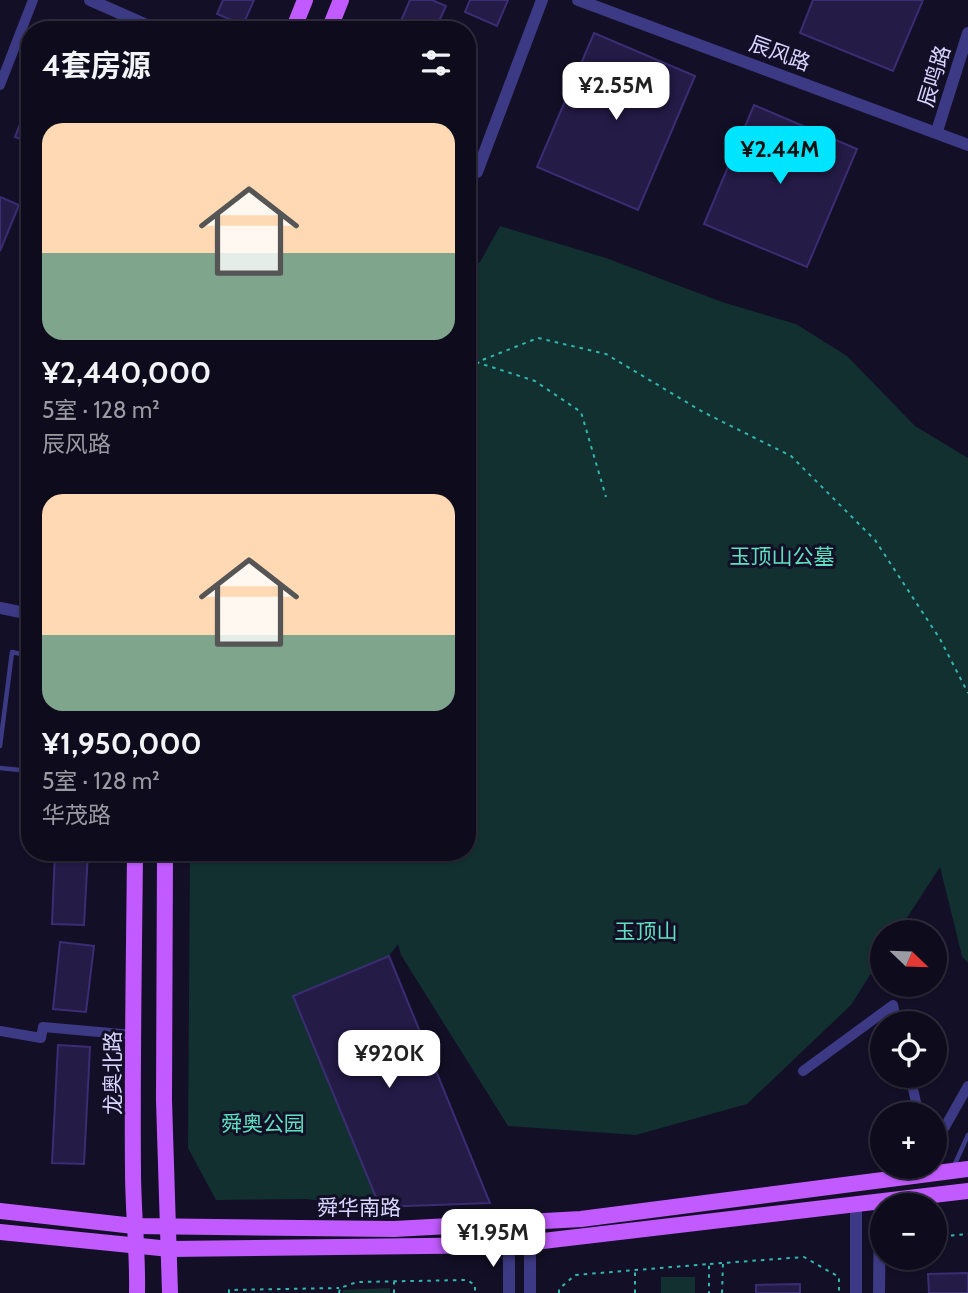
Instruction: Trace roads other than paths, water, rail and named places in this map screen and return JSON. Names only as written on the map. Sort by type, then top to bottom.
[{"type":"main road","points":[[297,21],[305,0]]},
{"type":"main road","points":[[333,21],[341,0]]},
{"type":"main road","name":"龙奥北路","points":[[135,861],[134,1226],[138,1246],[137,1293]]},
{"type":"main road","points":[[165,861],[164,1100],[170,1293]]},
{"type":"main road","name":"舜华南路","points":[[0,1211],[134,1226],[394,1229],[581,1219],[960,1169]]},
{"type":"main road","name":"舜华南路","points":[[947,1194],[968,1191]]},
{"type":"main road","name":"舜华南路","points":[[0,1232],[170,1248],[509,1245],[870,1203]]},
{"type":"street","points":[[25,21],[33,0]]},
{"type":"street","points":[[90,0],[138,21]]},
{"type":"street","points":[[476,157],[542,0]]},
{"type":"street","name":"辰风路","points":[[578,0],[937,131],[968,145]]},
{"type":"street","points":[[0,85],[21,31]]},
{"type":"street","name":"辰鸣路","points":[[937,131],[968,33]]},
{"type":"street","points":[[0,608],[21,612]]},
{"type":"street","points":[[803,1072],[870,1022]]},
{"type":"street","points":[[0,1031],[41,1038],[43,1027],[134,1035]]},
{"type":"street","points":[[947,1123],[968,1086]]},
{"type":"street","points":[[856,1205],[856,1293]]},
{"type":"street","points":[[530,1243],[530,1293]]},
{"type":"street","points":[[509,1245],[509,1293]]},
{"type":"street","points":[[879,1270],[879,1293]]},
{"type":"lane","points":[[0,746],[12,652],[21,654]]},
{"type":"lane","points":[[0,768],[21,771]]},
{"type":"lane","points":[[960,1169],[968,1135]]},
{"type":"park label","name":"玉顶山公墓","points":[[782,556]]},
{"type":"park label","name":"玉顶山","points":[[646,931]]},
{"type":"park label","name":"舜奥公园","points":[[263,1123]]}]
